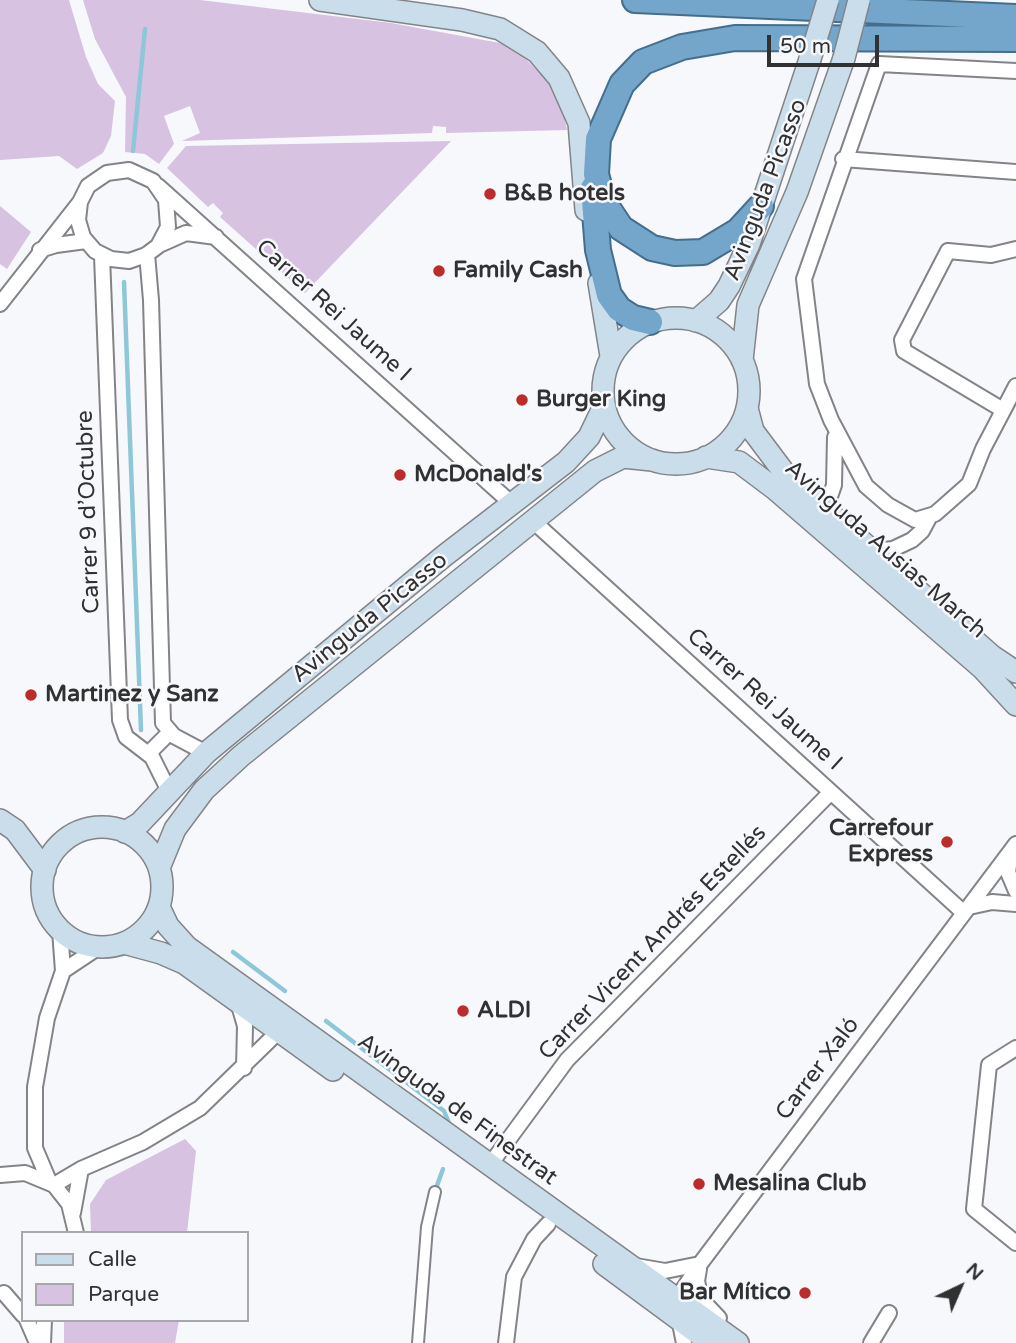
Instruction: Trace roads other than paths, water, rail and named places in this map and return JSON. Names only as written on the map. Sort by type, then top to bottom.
[{"type":"highway","points":[[635,0],[1016,18]]},
{"type":"highway","points":[[761,206],[738,230],[703,251],[675,253],[652,248],[621,228],[603,201],[596,174],[598,139],[622,84],[643,62],[682,47],[735,38],[1016,39]]},
{"type":"highway","points":[[597,162],[592,202],[598,250],[609,295],[626,314],[650,322]]},
{"type":"main road","points":[[320,0],[462,20],[500,29],[537,52],[559,78],[579,123],[587,229],[608,327],[611,356]]},
{"type":"main road","name":"Avinguda Picasso","points":[[696,321],[719,301],[749,244],[828,0]]},
{"type":"main road","name":"Avinguda Picasso","points":[[742,360],[748,305],[797,192],[844,58],[859,0]]},
{"type":"main road","points":[[681,318],[696,321],[715,329],[731,343],[742,360],[748,384],[747,408],[732,436],[706,457],[689,463],[652,460],[630,448],[614,429],[604,406],[604,381],[611,356],[621,342],[650,322],[681,318]]},
{"type":"main road","name":"Avinguda Picasso","points":[[125,832],[140,824],[206,753],[511,503],[566,462],[589,437],[604,406]]},
{"type":"main road","name":"Avinguda Ausias March","points":[[747,408],[753,431],[786,475],[876,551],[992,656],[1016,673]]},
{"type":"main road","name":"Avinguda Picasso","points":[[159,868],[175,829],[204,790],[241,756],[595,471],[623,457],[652,460]]},
{"type":"main road","name":"Avinguda Ausias March","points":[[706,457],[739,462],[775,489],[982,668],[1016,705]]},
{"type":"main road","points":[[7,825],[37,840],[64,841]]},
{"type":"main road","points":[[7,825],[45,870]]},
{"type":"main road","points":[[95,828],[125,832],[146,847],[159,868],[162,889],[159,907],[149,926],[124,943],[99,947],[74,940],[60,930],[45,905],[45,870],[53,853],[64,841],[95,828]]},
{"type":"main road","name":"Avinguda de Finestrat","points":[[159,907],[168,926],[187,947],[629,1264],[711,1343]]},
{"type":"main road","name":"Avinguda de Finestrat","points":[[124,943],[161,953],[184,964],[657,1302],[678,1309],[741,1343]]},
{"type":"street","points":[[930,516],[915,520],[888,505],[866,486],[857,473],[817,384],[804,279],[843,159],[878,64],[1016,71]]},
{"type":"street","points":[[843,159],[1016,172]]},
{"type":"street","points":[[0,304],[38,251],[80,202],[91,183],[115,170],[138,172],[158,186],[166,200],[169,218],[166,232],[152,250],[151,300],[163,723],[170,732],[206,753]]},
{"type":"street","name":"Carrer Rei Jaume I","points":[[158,186],[511,503]]},
{"type":"street","points":[[80,202],[78,220],[86,241],[102,256],[124,261],[186,233],[218,238]]},
{"type":"street","points":[[38,251],[56,245],[86,241]]},
{"type":"street","points":[[1003,410],[904,351],[902,340],[948,251],[991,255],[1016,249]]},
{"type":"street","name":"Carrer 9 d’Octubre","points":[[102,256],[120,720],[126,737],[149,753],[169,791]]},
{"type":"street","points":[[876,551],[893,549],[912,540],[922,531],[930,516],[969,484],[1016,386]]},
{"type":"street","points":[[826,508],[834,485],[835,429]]},
{"type":"street","name":"Carrer Rei Jaume I","points":[[533,521],[831,792],[967,910]]},
{"type":"street","points":[[149,753],[170,732]]},
{"type":"street","name":"Carrer Vicent Andrés Estellés","points":[[489,1166],[568,1060],[831,792]]},
{"type":"street","points":[[1014,846],[1008,872],[1016,891]]},
{"type":"street","name":"Carrer Xaló","points":[[678,1309],[700,1264],[1014,846]]},
{"type":"street","points":[[967,910],[992,902],[1016,904]]},
{"type":"street","points":[[60,930],[63,971],[47,1018],[35,1087],[35,1148],[51,1183],[73,1213]]},
{"type":"street","points":[[63,971],[99,947]]},
{"type":"street","points":[[238,1002],[244,1026],[244,1068]]},
{"type":"street","points":[[0,1175],[20,1173],[51,1183],[143,1142],[200,1108],[278,1032]]},
{"type":"street","points":[[1016,1048],[989,1065],[974,1209],[1016,1242]]},
{"type":"street","points":[[20,1173],[35,1148]]},
{"type":"street","points":[[76,1231],[73,1213],[82,1169]]},
{"type":"street","points":[[418,1343],[427,1227],[435,1192]]},
{"type":"street","points":[[506,1343],[514,1277],[534,1239],[548,1224]]},
{"type":"street","points":[[629,1264],[665,1271],[700,1264],[693,1294],[678,1309],[684,1343]]},
{"type":"street","points":[[697,1281],[707,1308],[741,1343]]},
{"type":"street","points":[[2,1292],[21,1293]]},
{"type":"street","points":[[2,1292],[21,1313]]},
{"type":"street","points":[[871,1343],[889,1312]]},
{"type":"street","points":[[28,1322],[37,1343]]},
{"type":"street","points":[[43,1343],[44,1322]]},
{"type":"waterway","points":[[133,151],[145,29]]},
{"type":"waterway","points":[[124,282],[141,730]]},
{"type":"waterway","points":[[233,952],[285,991]]},
{"type":"waterway","points":[[326,1021],[444,1111],[449,1123]]},
{"type":"waterway","points":[[435,1191],[443,1169]]},
{"type":"place","name":"B&B hotels","points":[[490,194]]},
{"type":"place","name":"Family Cash","points":[[439,271]]},
{"type":"place","name":"Burger King","points":[[522,400]]},
{"type":"place","name":"McDonald's","points":[[400,475]]},
{"type":"place","name":"Martinez y Sanz","points":[[31,695]]},
{"type":"place","name":"Carrefour Express","points":[[947,842]]},
{"type":"place","name":"ALDI","points":[[463,1011]]},
{"type":"place","name":"Mesalina Club","points":[[699,1184]]},
{"type":"place","name":"Bar Mítico","points":[[805,1293]]}]
